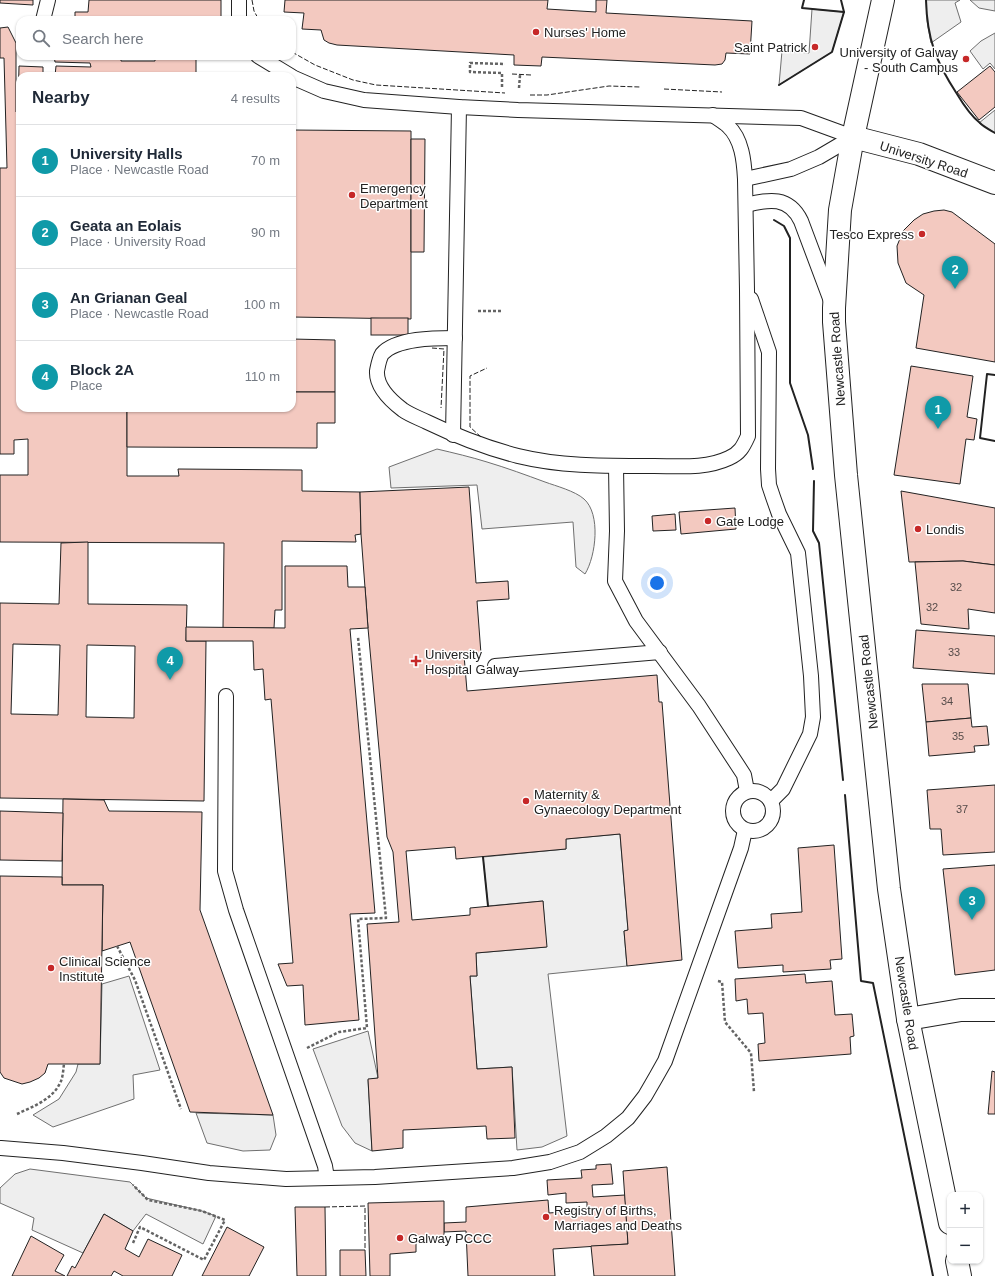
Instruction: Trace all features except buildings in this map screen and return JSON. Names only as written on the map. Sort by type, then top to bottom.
[{"type":"main road","name":"Newcastle Road","points":[[883,0],[853,137],[840,210],[834,308],[846,475],[889,889],[908,1019],[947,1208]]},
{"type":"main road","name":"University Road","points":[[853,137],[919,154],[995,183]]},
{"type":"main road","points":[[908,1019],[961,1010],[995,1010]]},
{"type":"main road","points":[[958,1264],[960,1276]]},
{"type":"lane","points":[[44,16],[48,0]]},
{"type":"lane","points":[[239,0],[239,16]]},
{"type":"lane","points":[[265,60],[284,72]]},
{"type":"lane","points":[[296,78],[324,91],[364,100],[459,107],[801,118],[853,137]]},
{"type":"lane","points":[[453,435],[459,107]]},
{"type":"lane","points":[[455,338],[435,338],[403,343],[390,348],[382,354],[378,363],[377,378],[389,398],[404,410],[453,435],[519,456],[571,464],[681,466],[714,464],[729,458],[742,450],[748,436],[746,205],[744,161],[738,142],[729,128],[713,115]]},
{"type":"lane","points":[[745,179],[791,169],[819,157],[853,137]]},
{"type":"lane","points":[[746,205],[764,200],[779,201],[790,207],[799,217],[834,308]]},
{"type":"lane","points":[[747,290],[769,352],[769,485],[779,514],[798,553],[811,676],[813,717],[810,734],[783,789],[771,801]]},
{"type":"lane","points":[[616,466],[617,531],[615,581],[636,621],[699,706],[744,775],[747,791]]},
{"type":"lane","points":[[495,666],[610,655],[660,652]]},
{"type":"lane","points":[[226,696],[225,871],[236,910],[325,1166],[327,1178]]},
{"type":"lane","points":[[747,791],[761,792],[771,801],[773,813],[772,819],[768,824],[757,831],[745,830],[739,827],[735,822],[732,810],[733,804],[742,793],[747,791]]},
{"type":"lane","points":[[0,1136],[0,1148],[63,1153],[209,1173],[286,1179],[375,1177],[513,1168],[550,1162],[580,1152],[628,1118],[645,1096],[665,1061],[738,855],[745,830]]},
{"type":"path","points":[[501,89],[502,73],[470,72],[470,63],[505,64]]},
{"type":"path","points":[[519,90],[520,75]]},
{"type":"path","points":[[303,1050],[339,1032],[367,1028],[358,919],[386,918],[358,637]]},
{"type":"path","points":[[117,946],[135,980],[181,1109]]},
{"type":"path","points":[[715,980],[722,982],[725,1022],[751,1053],[754,1092]]},
{"type":"path","points":[[18,1114],[43,1101],[52,1094],[60,1085],[64,1064]]},
{"type":"path","points":[[130,1182],[148,1200],[202,1211],[225,1220],[204,1260],[140,1227],[132,1242]]},
{"type":"shaded area","points":[[926,0],[960,0],[955,3],[961,22],[931,43],[927,21]]},
{"type":"shaded area","points":[[970,0],[995,0],[995,11],[979,8]]},
{"type":"shaded area","points":[[812,9],[844,12],[832,52],[779,85],[782,51],[809,53]]},
{"type":"shaded area","points":[[995,33],[995,69],[990,63],[983,69],[970,51],[981,41]]},
{"type":"shaded area","points":[[995,110],[995,133],[979,123]]},
{"type":"shaded area","points":[[437,449],[475,458],[509,469],[565,489],[584,499],[593,515],[595,525],[592,557],[585,574],[576,567],[573,522],[482,529],[477,485],[391,488],[389,467]]},
{"type":"shaded area","points":[[620,834],[628,930],[624,931],[627,966],[548,974],[567,1136],[542,1147],[517,1150],[512,1067],[477,1069],[470,976],[477,976],[476,953],[546,947],[543,901],[488,906],[483,857],[566,849],[566,839]]},
{"type":"shaded area","points":[[129,976],[160,1070],[133,1075],[134,1099],[53,1127],[33,1115],[59,1099],[76,1072],[78,1064],[100,1064],[102,984]]},
{"type":"shaded area","points":[[368,1031],[378,1078],[368,1080],[372,1151],[355,1143],[342,1126],[313,1049]]},
{"type":"shaded area","points":[[196,1113],[273,1115],[276,1135],[270,1150],[243,1151],[207,1143]]},
{"type":"shaded area","points":[[30,1169],[130,1182],[146,1198],[202,1211],[216,1216],[203,1244],[146,1214],[133,1231],[104,1214],[83,1253],[32,1230],[34,1218],[0,1203],[0,1188],[15,1174]]},
{"type":"fence","points":[[252,0],[254,11],[257,16]]},
{"type":"fence","points":[[296,54],[315,65],[353,80],[376,85],[505,93]]},
{"type":"fence","points":[[512,74],[531,75]]},
{"type":"fence","points":[[530,95],[547,95],[609,86],[640,87]]},
{"type":"fence","points":[[664,89],[722,92]]},
{"type":"fence","points":[[432,348],[444,349],[441,408]]},
{"type":"fence","points":[[481,437],[470,427],[470,376],[487,368]]},
{"type":"fence","points":[[325,1207],[365,1206],[365,1250]]},
{"type":"wall","points":[[804,0],[802,8],[844,12]]},
{"type":"wall","points":[[779,85],[832,52],[844,12],[841,0]]},
{"type":"wall","points":[[926,0],[928,27],[934,50],[943,71],[970,113],[995,133]]},
{"type":"wall","points":[[774,220],[784,226],[790,238],[790,383],[808,435],[813,469]]},
{"type":"wall","points":[[995,375],[987,374],[980,438],[995,441]]},
{"type":"wall","points":[[814,481],[813,531],[819,543],[843,780]]},
{"type":"wall","points":[[845,795],[861,981],[873,983],[933,1276]]},
{"type":"wall","points":[[483,857],[488,906]]},
{"type":"place","name":"Nurses' Home","points":[[536,32]]},
{"type":"place","name":"Saint Patrick","points":[[815,47]]},
{"type":"place","name":"University of Galway - South Campus","points":[[966,59]]},
{"type":"place","name":"Emergency Department","points":[[352,195]]},
{"type":"place","name":"Tesco Express","points":[[922,234]]},
{"type":"place","name":"Geata an Eolais","points":[[955,289]]},
{"type":"place","name":"University Halls","points":[[938,429]]},
{"type":"place","name":"Gate Lodge","points":[[708,521]]},
{"type":"place","name":"Londis","points":[[918,529]]},
{"type":"place","name":"University Hospital Galway","points":[[416,661]]},
{"type":"place","name":"Block 2A","points":[[170,680]]},
{"type":"place","name":"Maternity & Gynaecology Department","points":[[526,801]]},
{"type":"place","name":"An Grianan Geal","points":[[972,920]]},
{"type":"place","name":"Clinical Science Institute","points":[[51,968]]},
{"type":"place","name":"Registry of Births, Marriages and Deaths","points":[[546,1217]]},
{"type":"place","name":"Galway PCCC","points":[[400,1238]]}]
